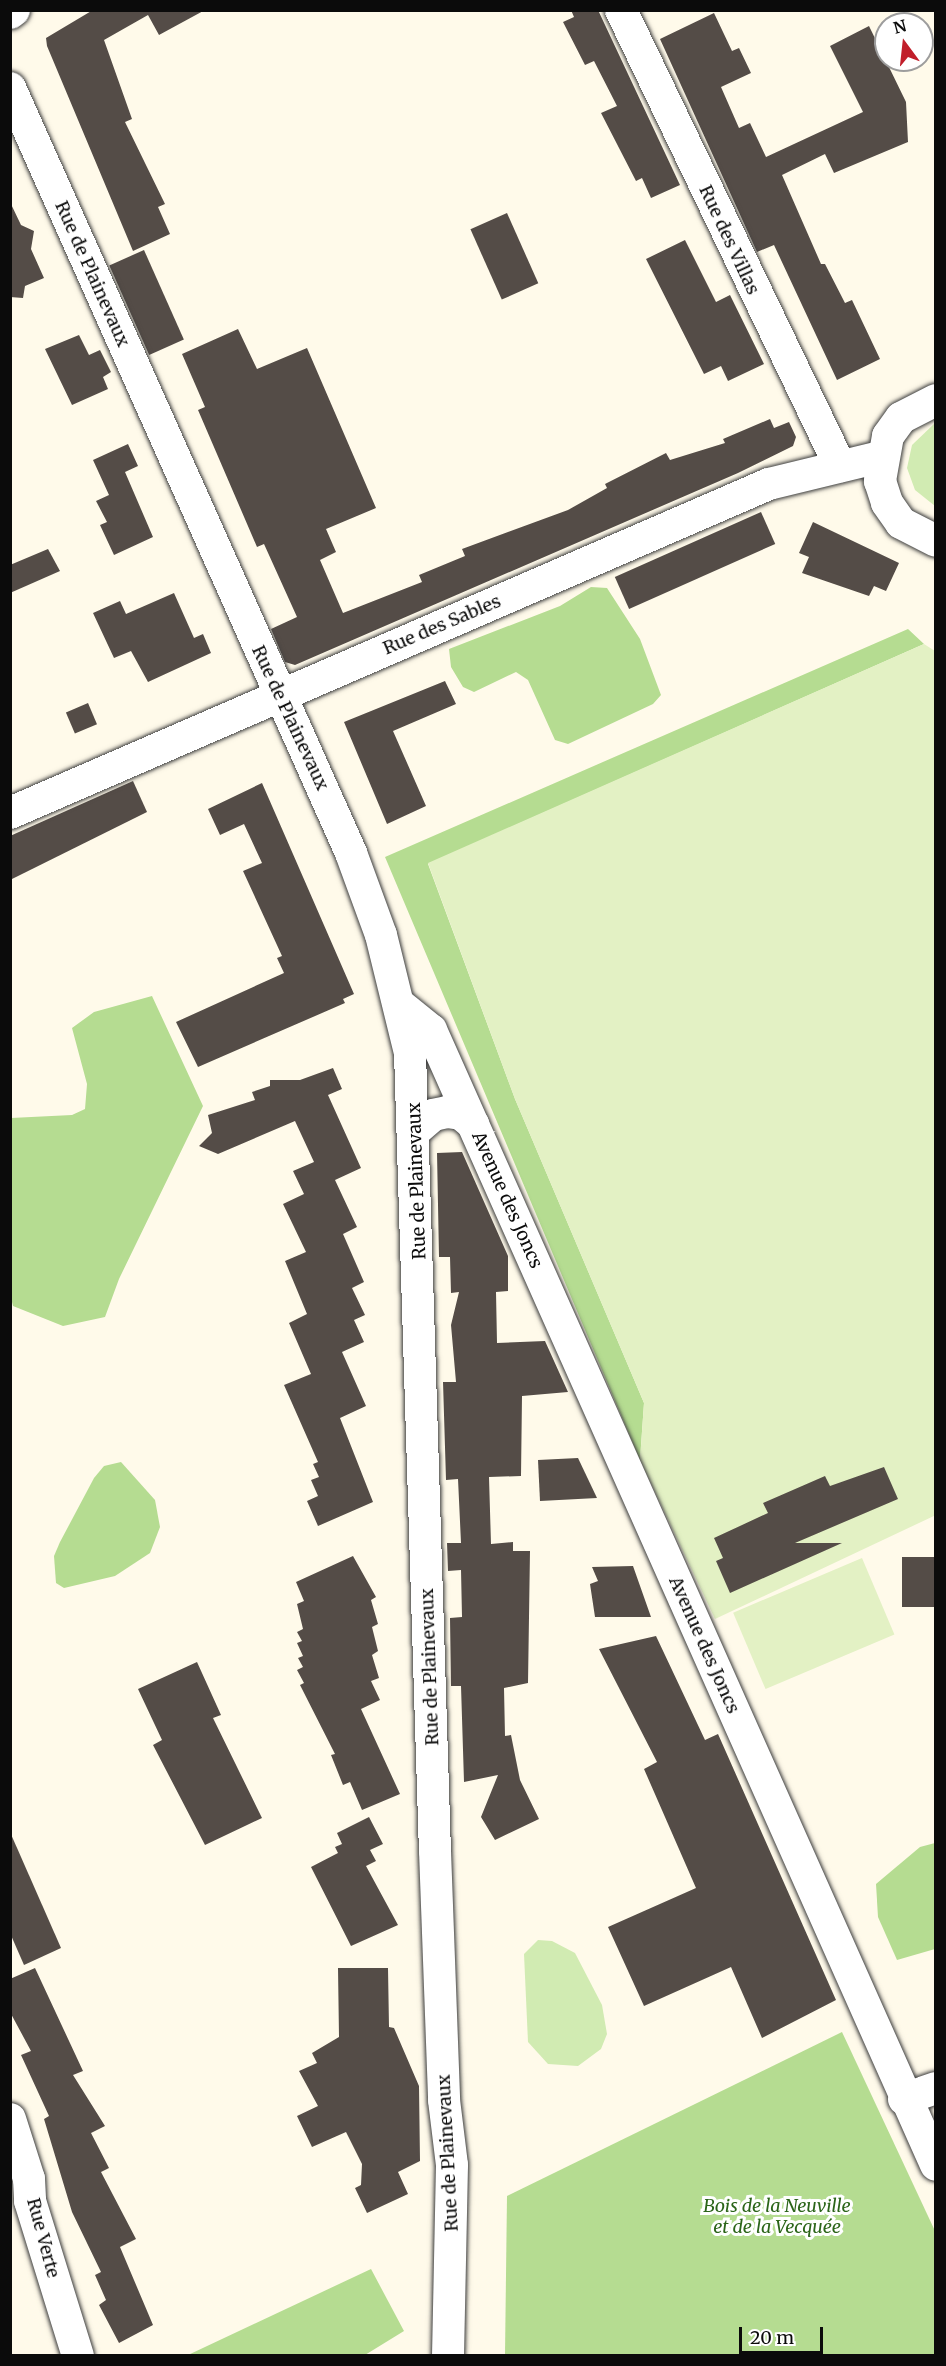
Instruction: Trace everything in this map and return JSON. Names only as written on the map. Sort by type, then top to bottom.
[{"type":"street","name":"Rue des Villas","points":[[621,10],[840,466]]},
{"type":"street","name":"Rue de Plainevaux","points":[[10,88],[279,696],[351,853],[400,1005],[413,1075],[416,1130],[435,1851],[444,2100],[452,2176],[448,2355]]},
{"type":"street","points":[[936,400],[901,418],[880,457],[880,481],[887,503],[901,523],[936,541]]},
{"type":"street","name":"Rue des Sables","points":[[10,813],[769,484],[880,457]]},
{"type":"street","name":"Avenue des Joncs","points":[[400,1005],[431,1030],[904,2099],[936,2165]]},
{"type":"street","name":"Avenue des Joncs","points":[[416,1130],[433,1115],[447,1113],[461,1114],[473,1124]]},
{"type":"street","points":[[904,2099],[936,2088]]},
{"type":"street","name":"Rue Verte","points":[[10,2120],[29,2179],[30,2201],[78,2355]]},
{"type":"green space","points":[[935,423],[935,506],[915,490],[907,468],[912,445]]},
{"type":"green space","points":[[591,587],[607,588],[640,639],[661,695],[653,704],[568,744],[555,740],[528,680],[516,672],[474,692],[463,687],[451,667],[449,649],[560,606]]},
{"type":"green space","points":[[908,629],[924,644],[428,864],[515,1099],[644,1403],[640,1460],[385,857]]},
{"type":"green space","points":[[924,644],[935,651],[936,1515],[715,1619],[640,1460],[644,1403],[515,1099],[428,863]]},
{"type":"green space","points":[[152,996],[203,1106],[119,1279],[105,1317],[63,1326],[13,1306],[11,1298],[11,1118],[72,1115],[85,1109],[87,1084],[72,1028],[94,1012]]},
{"type":"green space","points":[[121,1462],[155,1500],[160,1527],[150,1553],[115,1576],[64,1588],[56,1583],[54,1556],[60,1542],[94,1478],[104,1466]]},
{"type":"green space","points":[[862,1558],[894,1634],[766,1689],[733,1613]]},
{"type":"green space","points":[[935,1843],[935,1949],[897,1960],[878,1917],[876,1884],[920,1847]]},
{"type":"green space","points":[[538,1940],[552,1941],[575,1953],[602,2005],[607,2034],[601,2049],[578,2066],[548,2064],[528,2042],[524,1954]]},
{"type":"green space","name":"Bois de la Neuville et de la Vecquée","points":[[842,2032],[935,2231],[935,2355],[505,2355],[507,2196]]},
{"type":"green space","points":[[371,2269],[404,2331],[365,2355],[188,2355]]},
{"type":"building","points":[[93,10],[205,10],[159,35],[148,15],[104,40],[132,119],[125,122],[165,204],[158,207],[170,234],[133,251],[47,46],[46,38]]},
{"type":"building","points":[[571,10],[598,10],[680,185],[651,198],[642,178],[636,181],[601,113],[617,106],[594,61],[585,65],[563,22],[574,17]]},
{"type":"building","points":[[714,13],[732,51],[739,48],[751,73],[721,87],[739,128],[750,123],[766,157],[863,112],[830,46],[869,26],[874,36],[874,72],[891,72],[906,102],[908,142],[834,173],[825,154],[782,175],[821,264],[825,264],[845,303],[852,300],[880,359],[837,380],[774,245],[757,252],[660,39]]},
{"type":"building","points":[[10,202],[21,225],[34,231],[31,249],[44,278],[25,286],[23,298],[10,297]]},
{"type":"building","points":[[507,213],[538,283],[502,300],[470,229]]},
{"type":"building","points":[[685,240],[716,302],[730,295],[764,364],[728,381],[721,366],[704,374],[646,259]]},
{"type":"building","points":[[144,250],[184,340],[149,355],[109,265]]},
{"type":"building","points":[[238,329],[257,369],[307,348],[376,508],[326,529],[336,552],[320,560],[343,613],[422,582],[419,575],[465,556],[462,549],[568,510],[607,488],[605,484],[666,453],[670,460],[725,443],[723,439],[770,419],[774,428],[789,422],[796,437],[793,446],[738,473],[295,665],[285,662],[271,629],[297,617],[264,544],[257,547],[198,410],[205,407],[182,354]]},
{"type":"building","points":[[79,335],[89,355],[100,350],[111,372],[103,377],[108,389],[72,405],[45,349]]},
{"type":"building","points":[[128,444],[138,466],[125,472],[153,537],[114,555],[100,525],[107,522],[96,501],[109,495],[93,460]]},
{"type":"building","points":[[761,512],[775,544],[629,609],[615,577]]},
{"type":"building","points":[[813,522],[899,563],[886,591],[874,586],[869,596],[802,573],[809,557],[799,553]]},
{"type":"building","points":[[48,549],[60,571],[10,593],[10,565]]},
{"type":"building","points":[[174,593],[194,638],[203,634],[211,653],[148,682],[131,651],[114,658],[93,613],[120,601],[126,614]]},
{"type":"building","points":[[445,681],[456,704],[393,731],[426,806],[387,824],[344,722]]},
{"type":"building","points":[[88,703],[97,724],[75,734],[66,712]]},
{"type":"building","points":[[133,781],[147,812],[10,880],[10,836]]},
{"type":"building","points":[[262,783],[354,994],[343,999],[345,1003],[198,1067],[176,1022],[284,973],[277,958],[282,956],[243,871],[262,863],[244,824],[220,835],[208,809]]},
{"type":"building","points":[[333,1068],[342,1089],[328,1095],[361,1168],[335,1180],[357,1227],[343,1234],[364,1282],[352,1288],[365,1315],[354,1320],[364,1342],[342,1352],[366,1406],[340,1418],[373,1502],[318,1526],[307,1501],[318,1496],[311,1480],[319,1477],[313,1464],[318,1462],[284,1385],[311,1374],[289,1323],[307,1314],[285,1261],[306,1252],[283,1204],[304,1194],[293,1171],[314,1162],[295,1121],[218,1154],[199,1146],[212,1133],[208,1115],[255,1100],[252,1092],[270,1086],[270,1080],[300,1080]]},
{"type":"building","points":[[462,1152],[508,1256],[508,1291],[496,1292],[497,1343],[545,1341],[568,1392],[522,1396],[521,1476],[489,1477],[491,1544],[513,1542],[513,1551],[530,1551],[528,1683],[504,1688],[505,1736],[511,1735],[520,1780],[539,1819],[495,1840],[481,1817],[498,1775],[464,1782],[461,1686],[451,1686],[450,1618],[462,1617],[461,1570],[448,1571],[447,1543],[461,1543],[458,1479],[446,1480],[443,1382],[456,1382],[451,1325],[459,1292],[451,1293],[450,1257],[439,1257],[437,1153]]},
{"type":"building","points":[[578,1458],[597,1498],[540,1501],[538,1460]]},
{"type":"building","points":[[884,1467],[898,1499],[795,1543],[842,1543],[730,1593],[716,1561],[723,1558],[714,1538],[768,1513],[763,1503],[825,1476],[830,1486]]},
{"type":"building","points":[[353,1556],[376,1597],[371,1600],[378,1624],[372,1627],[378,1651],[372,1655],[379,1678],[371,1681],[380,1700],[361,1709],[400,1794],[362,1810],[350,1782],[343,1785],[331,1755],[335,1754],[300,1685],[304,1683],[297,1670],[303,1667],[298,1658],[303,1656],[297,1643],[302,1641],[297,1632],[303,1629],[297,1604],[304,1601],[296,1582]]},
{"type":"building","points":[[902,1557],[936,1557],[936,1607],[902,1607]]},
{"type":"building","points":[[633,1566],[651,1617],[595,1617],[590,1584],[598,1581],[592,1567]]},
{"type":"building","points":[[656,1636],[705,1740],[718,1734],[836,2000],[762,2038],[731,1967],[644,2006],[608,1927],[696,1888],[644,1769],[657,1762],[599,1649]]},
{"type":"building","points":[[197,1662],[221,1715],[213,1718],[262,1818],[205,1845],[153,1745],[162,1740],[138,1689]]},
{"type":"building","points":[[369,1817],[383,1844],[370,1850],[376,1861],[366,1866],[398,1925],[351,1946],[311,1867],[338,1853],[335,1847],[342,1844],[337,1833]]},
{"type":"building","points":[[10,1832],[61,1948],[24,1965],[10,1933]]},
{"type":"building","points":[[35,1968],[83,2071],[73,2075],[105,2126],[91,2133],[109,2168],[101,2172],[136,2239],[120,2247],[153,2325],[119,2343],[99,2305],[106,2300],[95,2275],[101,2272],[72,2212],[44,2119],[49,2116],[21,2055],[31,2051],[10,2012],[10,1979]]},
{"type":"building","points":[[338,1968],[388,1968],[389,2027],[394,2028],[419,2086],[420,2161],[398,2172],[408,2194],[367,2213],[355,2188],[361,2185],[362,2164],[346,2132],[312,2147],[297,2116],[318,2106],[299,2071],[317,2063],[312,2053],[339,2037]]}]
